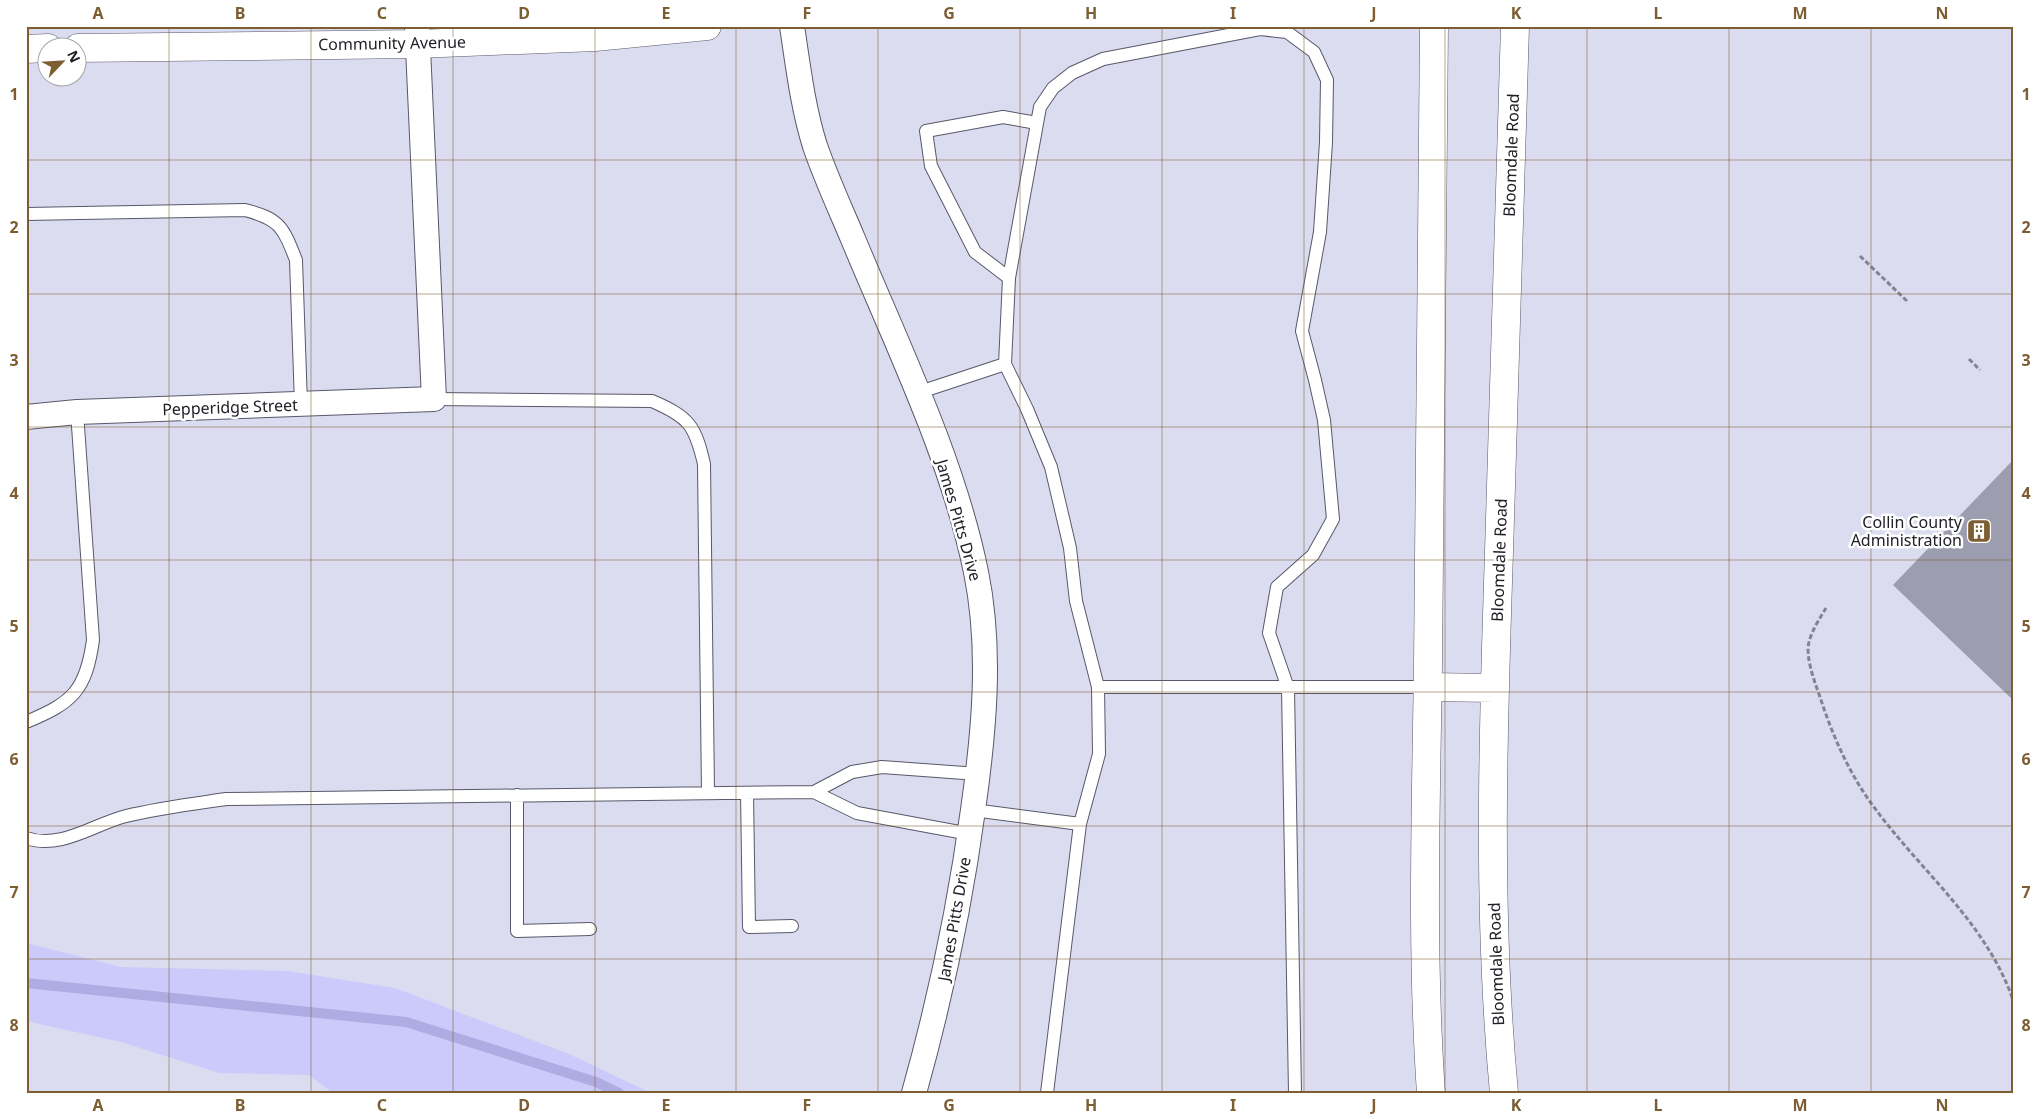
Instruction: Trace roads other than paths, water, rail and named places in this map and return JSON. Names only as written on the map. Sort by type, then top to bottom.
[{"type":"street","name":"Community Avenue","points":[[88,48],[417,35],[595,37],[707,26]]},
{"type":"street","name":"James Pitts Drive","points":[[792,26],[804,101],[815,145],[917,393],[956,499],[974,564],[981,599],[985,676],[978,774],[970,834],[942,988],[914,1093]]},
{"type":"street","points":[[1432,1093],[1425,957],[1424,854],[1428,687],[1434,26]]},
{"type":"street","name":"Bloomdale Road","points":[[1504,1093],[1494,973],[1494,688],[1515,26]]},
{"type":"street","points":[[417,35],[434,399]]},
{"type":"street","name":"Pepperidge Street","points":[[26,417],[77,412],[434,399]]},
{"type":"street","points":[[1428,687],[1494,688]]},
{"type":"lane","points":[[1047,1093],[1080,824],[1099,754],[1098,687],[1076,601],[1070,548],[1052,466],[1028,409],[1005,364],[1009,278],[1040,107],[1053,88],[1072,73],[1102,59],[1260,29],[1288,32],[1314,52],[1327,80],[1326,142],[1320,232],[1302,331],[1324,420],[1333,519],[1314,555],[1277,587],[1269,633],[1288,688],[1295,1093]]},
{"type":"lane","points":[[1009,278],[975,252],[932,166],[926,131],[1003,117],[1037,123]]},
{"type":"lane","points":[[26,214],[245,210],[266,215],[279,224],[296,260],[301,404]]},
{"type":"lane","points":[[917,393],[1005,364]]},
{"type":"lane","points":[[434,399],[652,401],[677,412],[689,424],[699,440],[704,464],[708,793]]},
{"type":"lane","points":[[26,722],[68,700],[81,686],[90,664],[93,640],[77,412]]},
{"type":"lane","points":[[1098,687],[1428,687]]},
{"type":"lane","points":[[26,838],[50,841],[72,836],[124,816],[226,799],[814,792],[852,772],[882,767],[978,774]]},
{"type":"lane","points":[[814,792],[857,813],[970,834]]},
{"type":"lane","points":[[748,793],[749,927],[792,926]]},
{"type":"lane","points":[[517,795],[517,931],[590,929]]},
{"type":"lane","points":[[973,810],[1080,824]]},
{"type":"waterway","points":[[26,983],[406,1022],[596,1082],[619,1093]]},
{"type":"place","name":"Collin County Administration","points":[[1979,531]]}]
